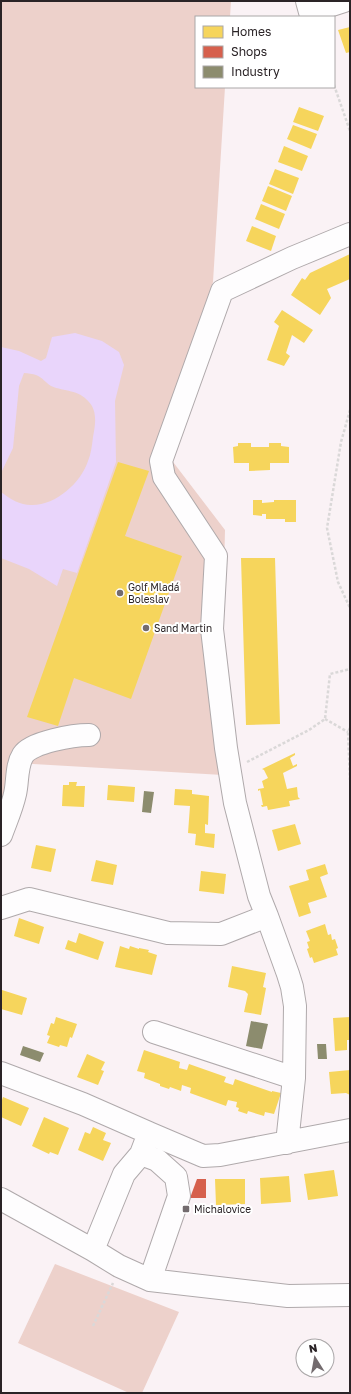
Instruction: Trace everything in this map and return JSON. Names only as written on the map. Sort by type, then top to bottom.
[{"type":"street","points":[[307,1],[310,12],[344,1]]},
{"type":"street","points":[[287,1143],[294,1078],[296,1006],[288,974],[260,896],[241,826],[229,771],[212,629],[216,556],[164,477],[161,461],[222,292],[292,258],[350,234]]},
{"type":"street","points":[[1,834],[15,795],[20,761],[27,750],[37,745],[75,735],[89,735]]},
{"type":"street","points":[[1,908],[29,899],[168,933],[221,934],[267,916]]},
{"type":"street","points":[[154,1032],[294,1078]]},
{"type":"street","points":[[1,1073],[83,1104],[203,1156],[220,1155],[350,1130]]},
{"type":"street","points":[[93,1250],[124,1174],[141,1154],[149,1133]]},
{"type":"street","points":[[141,1154],[157,1160],[176,1177],[179,1196],[150,1280]]},
{"type":"street","points":[[1,1199],[119,1266],[150,1280],[288,1296],[350,1295]]},
{"type":"path","points":[[335,88],[350,131]]},
{"type":"path","points":[[350,410],[341,442],[327,528],[338,582],[350,608]]},
{"type":"path","points":[[229,771],[309,730],[325,719],[330,674],[350,669]]},
{"type":"path","points":[[325,719],[348,732]]},
{"type":"path","points":[[350,728],[348,732],[350,780]]},
{"type":"path","points":[[93,1326],[112,1287],[119,1266]]},
{"type":"shaded area","name":"Golf Mladá Boleslav","points":[[1,1],[231,1],[230,16],[195,16],[195,88],[225,88],[213,282],[157,441],[225,530],[222,656],[240,776],[16,763],[1,803]]},
{"type":"shaded area","points":[[75,333],[102,341],[119,352],[124,365],[115,401],[116,462],[77,573],[63,569],[57,586],[29,569],[1,558],[1,492],[15,501],[31,505],[49,502],[66,492],[80,477],[89,458],[95,419],[94,410],[89,402],[80,395],[51,386],[36,375],[24,373],[19,386],[13,448],[1,473],[1,347],[19,351],[41,361],[46,358],[52,337]]},
{"type":"shaded area","points":[[55,1264],[179,1312],[142,1393],[129,1393],[18,1343]]},
{"type":"building: Homes","points":[[350,27],[350,52],[346,53],[338,30]]},
{"type":"building: Homes","points":[[299,107],[324,116],[318,131],[293,122]]},
{"type":"building: Homes","points":[[293,125],[317,134],[311,149],[287,139]]},
{"type":"building: Homes","points":[[284,146],[308,156],[302,171],[278,162]]},
{"type":"building: Homes","points":[[275,169],[299,178],[293,194],[269,184]]},
{"type":"building: Homes","points":[[268,186],[292,196],[286,211],[262,201]]},
{"type":"building: Homes","points":[[261,204],[285,214],[279,229],[255,219]]},
{"type":"building: Homes","points":[[252,226],[276,236],[271,251],[246,241]]},
{"type":"building: Homes","points":[[350,254],[350,279],[327,289],[331,298],[320,315],[291,295],[302,278],[305,280],[310,273]]},
{"type":"building: Homes","points":[[282,310],[313,330],[304,343],[292,335],[286,353],[290,356],[284,366],[267,360],[279,326],[274,322]]},
{"type":"building: Homes","points":[[238,443],[251,443],[251,447],[269,447],[269,443],[281,443],[281,446],[289,447],[289,463],[270,463],[270,470],[249,471],[249,463],[234,463],[233,447],[238,446]]},
{"type":"building: Homes","name":"Golf Mladá Boleslav","points":[[118,462],[149,471],[125,536],[182,556],[131,699],[74,678],[58,726],[27,717]]},
{"type":"building: Homes","points":[[253,500],[262,500],[262,503],[274,502],[274,500],[296,500],[296,522],[285,522],[285,519],[266,519],[266,514],[262,514],[262,516],[253,515]]},
{"type":"building: Homes","points":[[241,558],[275,558],[280,724],[246,725]]},
{"type":"building: Homes","points":[[295,753],[295,755],[290,758],[293,766],[297,764],[297,766],[283,773],[287,789],[297,787],[298,797],[300,799],[289,801],[290,806],[268,810],[267,806],[262,807],[261,805],[263,805],[260,790],[258,791],[258,789],[264,788],[262,781],[268,778],[262,769]]},
{"type":"building: Homes","points":[[69,782],[77,782],[76,786],[85,786],[84,807],[62,806],[63,785],[69,785]]},
{"type":"building: Homes","points":[[108,785],[135,787],[134,802],[107,800]]},
{"type":"building: Homes","points":[[175,789],[192,790],[192,794],[209,796],[208,825],[205,824],[205,833],[215,834],[214,848],[195,845],[196,834],[188,833],[190,806],[174,805]]},
{"type":"building: Homes","points":[[295,824],[301,844],[278,851],[272,830]]},
{"type":"building: Homes","points":[[36,845],[56,849],[51,872],[31,868]]},
{"type":"building: Homes","points":[[96,860],[117,865],[113,885],[91,881]]},
{"type":"building: Homes","points":[[325,864],[328,874],[320,877],[327,897],[308,903],[311,913],[299,917],[289,886],[309,880],[306,870]]},
{"type":"building: Homes","points":[[201,871],[226,874],[224,894],[199,891]]},
{"type":"building: Homes","points":[[19,918],[44,927],[39,944],[14,936]]},
{"type":"building: Homes","points":[[325,924],[328,935],[331,934],[332,940],[335,939],[338,948],[336,949],[338,955],[314,963],[312,957],[310,958],[307,949],[309,948],[307,942],[310,941],[306,931]]},
{"type":"building: Homes","points":[[79,933],[104,942],[98,960],[65,949],[68,940],[76,943]]},
{"type":"building: Homes","points":[[120,946],[129,949],[130,946],[149,950],[148,952],[157,955],[152,975],[115,967]]},
{"type":"building: Homes","points":[[232,966],[266,973],[263,987],[266,988],[261,1015],[244,1012],[248,994],[245,991],[228,987]]},
{"type":"building: Homes","points":[[2,990],[27,998],[22,1015],[1,1009]]},
{"type":"building: Homes","points":[[56,1017],[77,1024],[72,1038],[70,1037],[67,1047],[60,1045],[59,1047],[47,1043],[50,1036],[47,1035],[51,1023],[54,1024]]},
{"type":"building: Homes","points":[[350,1017],[350,1040],[347,1040],[347,1050],[335,1051],[333,1018]]},
{"type":"building: Homes","points":[[144,1050],[180,1062],[179,1068],[187,1070],[189,1064],[226,1077],[224,1082],[233,1085],[235,1079],[272,1092],[281,1093],[274,1114],[265,1112],[264,1116],[248,1111],[247,1114],[238,1111],[239,1108],[236,1107],[237,1102],[228,1100],[226,1106],[190,1093],[191,1088],[182,1085],[181,1091],[170,1087],[169,1089],[160,1086],[160,1084],[144,1078],[145,1073],[137,1071]]},
{"type":"building: Homes","points":[[87,1054],[105,1062],[101,1070],[104,1071],[98,1085],[77,1077]]},
{"type":"building: Homes","points":[[350,1070],[350,1095],[346,1093],[331,1094],[329,1072]]},
{"type":"building: Homes","points":[[3,1097],[29,1108],[21,1126],[1,1117],[1,1103]]},
{"type":"building: Homes","points":[[44,1117],[69,1128],[58,1155],[50,1152],[49,1154],[32,1146]]},
{"type":"building: Homes","points":[[93,1127],[106,1133],[103,1140],[111,1143],[103,1161],[78,1150],[85,1132],[90,1134]]},
{"type":"building: Homes","points":[[334,1170],[338,1196],[308,1200],[304,1174]]},
{"type":"building: Homes","points":[[289,1176],[291,1202],[261,1204],[260,1178]]},
{"type":"building: Homes","points":[[215,1179],[245,1179],[245,1204],[216,1205]]},
{"type":"building: Shops","points":[[197,1179],[206,1179],[206,1198],[190,1198]]},
{"type":"building: Industry","points":[[144,791],[154,792],[151,813],[142,812]]},
{"type":"building: Industry","points":[[251,1021],[268,1024],[262,1049],[246,1046]]},
{"type":"building: Industry","points":[[317,1044],[326,1044],[327,1059],[318,1059]]},
{"type":"building: Industry","points":[[23,1046],[44,1053],[40,1062],[20,1055]]},
{"type":"place","name":"Golf Mladá Boleslav","points":[[120,593]]},
{"type":"place","name":"Sand Martin","points":[[146,628]]},
{"type":"place","name":"Michalovice","points":[[186,1209]]}]
